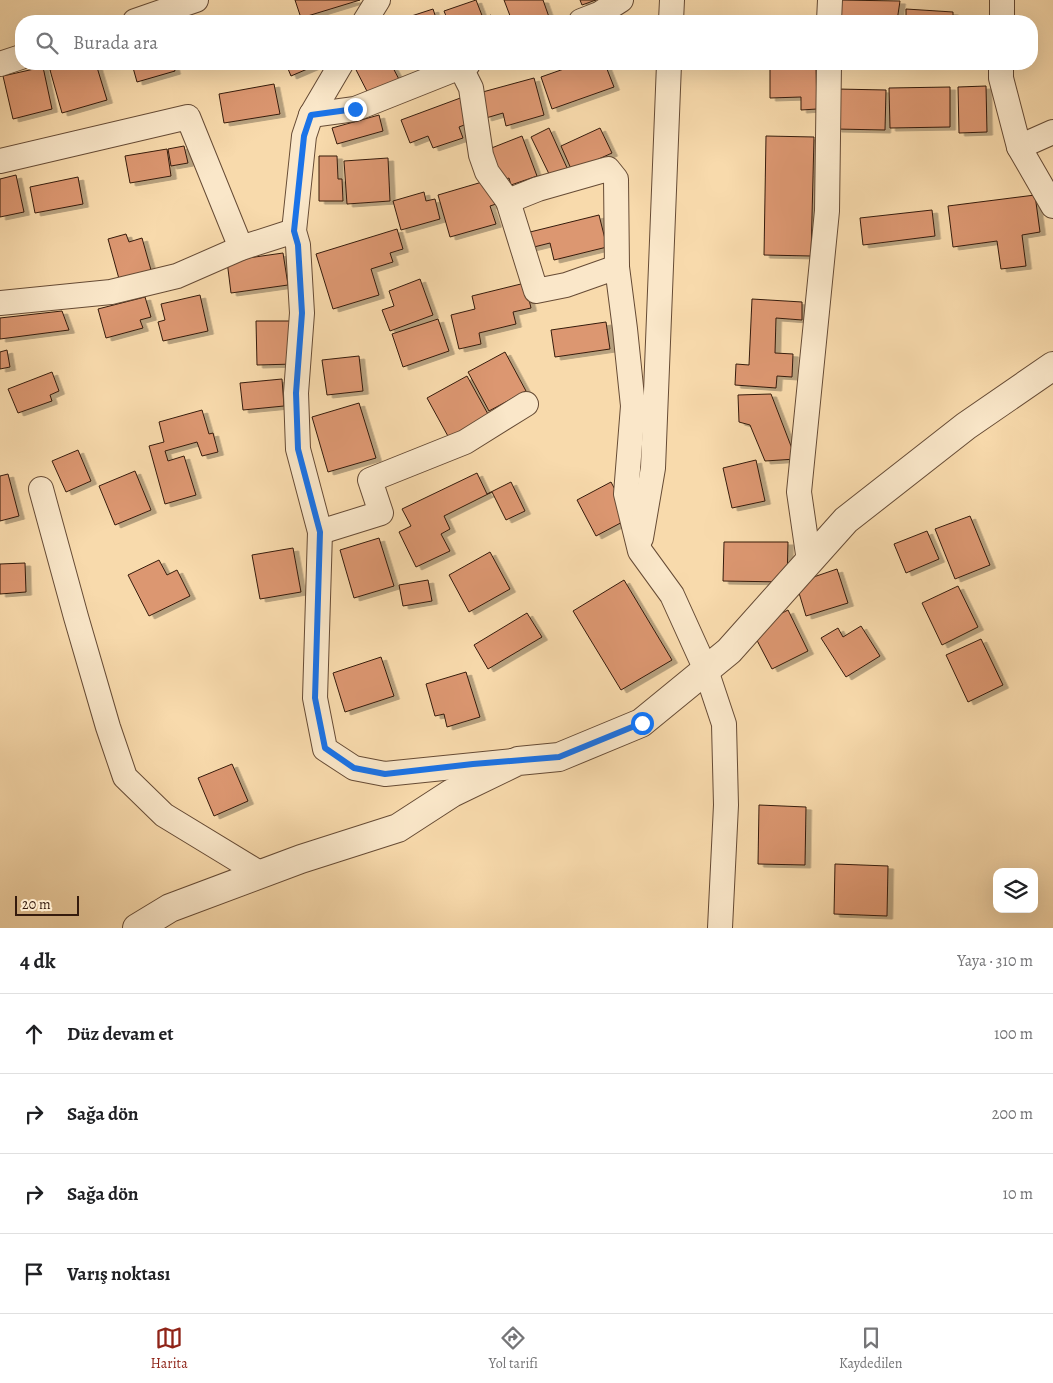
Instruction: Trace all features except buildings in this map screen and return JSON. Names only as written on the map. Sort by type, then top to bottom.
[{"type":"street","points":[[152,15],[196,0]]},
{"type":"street","points":[[369,15],[378,0]]},
{"type":"street","points":[[596,15],[621,0]]},
{"type":"street","points":[[671,15],[672,0]]},
{"type":"street","points":[[829,15],[830,0]]},
{"type":"street","points":[[1002,0],[1002,15]]},
{"type":"street","points":[[0,64],[15,59]]},
{"type":"street","points":[[337,70],[311,115],[304,136],[294,231],[298,245],[302,313],[296,393],[298,449],[320,532],[315,698],[325,748],[354,768],[385,774],[559,757],[642,723],[729,651],[846,520],[966,426],[1053,366]]},
{"type":"street","points":[[311,115],[355,109],[452,70]]},
{"type":"street","points":[[466,70],[471,88],[481,155],[488,172],[508,201],[536,291],[566,285],[617,267]]},
{"type":"street","points":[[639,546],[653,468],[669,70]]},
{"type":"street","points":[[809,561],[799,492],[827,211],[829,70]]},
{"type":"street","points":[[1001,70],[1001,78],[1019,147],[1053,206]]},
{"type":"street","points":[[0,161],[188,117],[241,248]]},
{"type":"street","points":[[1019,147],[1053,132]]},
{"type":"street","points":[[508,201],[608,169],[616,179],[617,267],[633,406],[626,494],[640,552],[672,594],[706,670],[724,724],[726,805],[720,928]]},
{"type":"street","points":[[0,303],[111,292],[177,276],[241,248],[294,231]]},
{"type":"street","points":[[320,532],[381,513],[370,480],[465,442],[526,404]]},
{"type":"street","points":[[41,490],[108,727],[125,777],[164,815],[261,874]]},
{"type":"street","points":[[137,928],[170,908],[261,874],[398,828],[452,793],[518,761]]},
{"type":"route","points":[[355,109],[311,115],[304,136],[294,231],[298,245],[302,313],[296,393],[298,449],[320,532],[319,618],[315,698],[325,748],[354,768],[385,774],[559,757],[642,723]]}]
